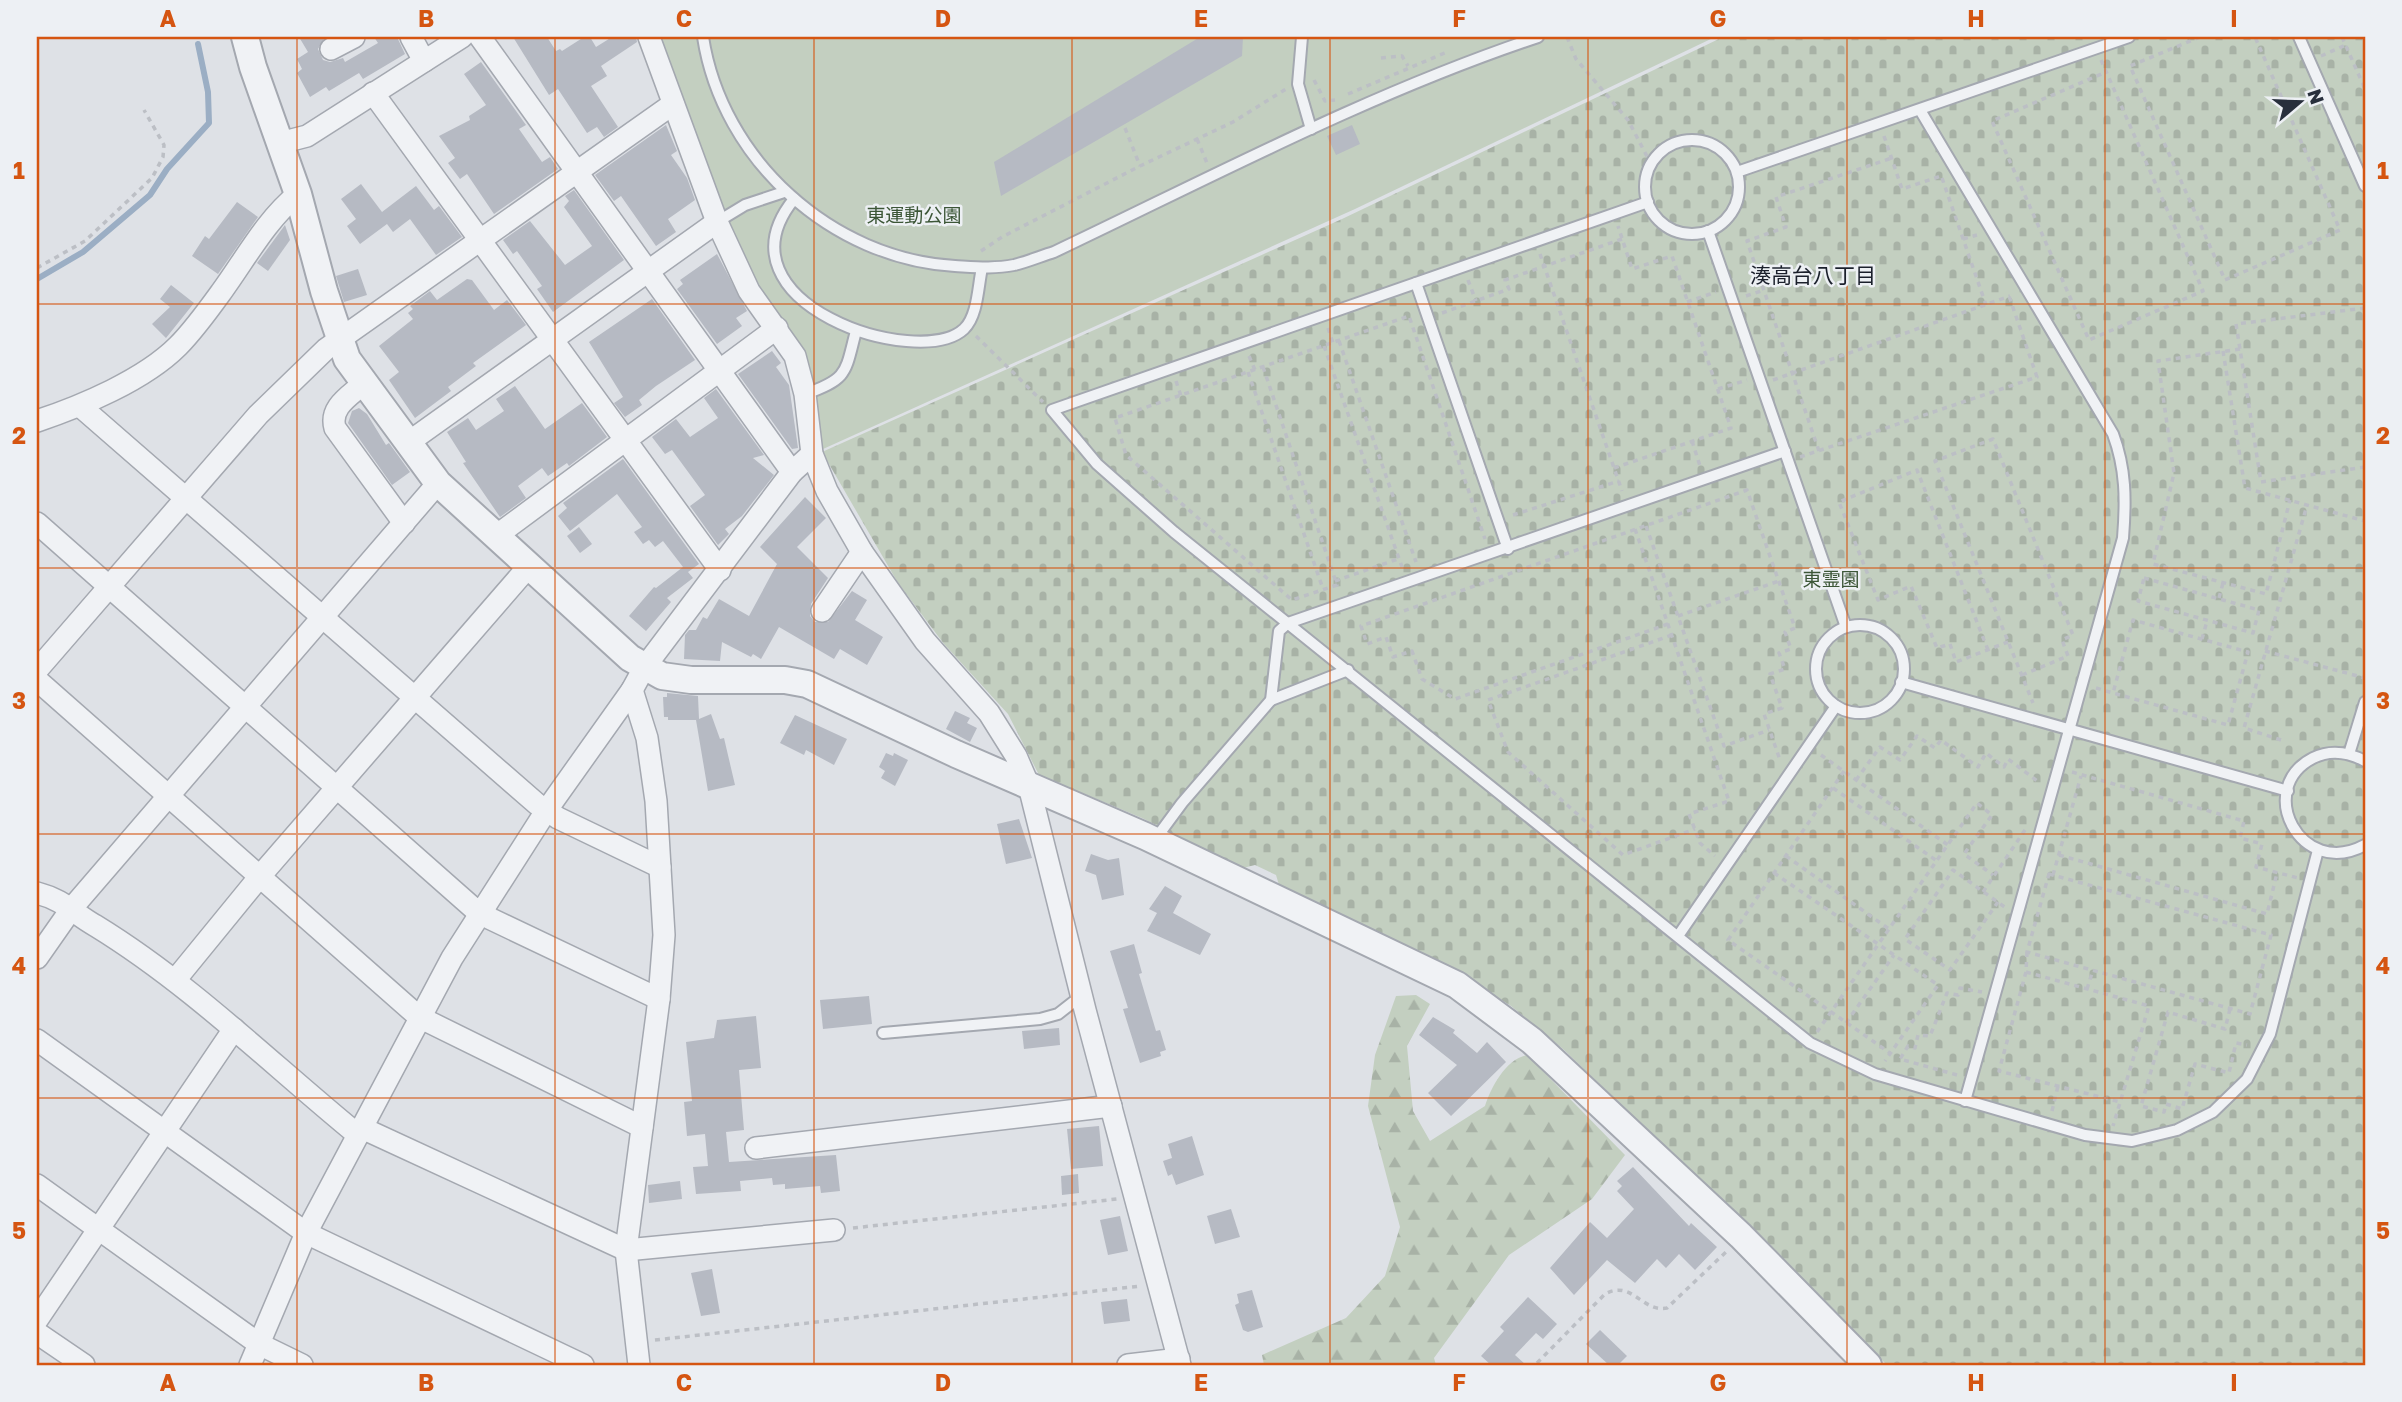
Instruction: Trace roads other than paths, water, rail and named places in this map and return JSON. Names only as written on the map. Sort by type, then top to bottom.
[{"type":"street","points":[[245,37],[298,194],[340,342],[365,383],[438,483],[630,658],[638,679],[647,738],[664,935],[659,999],[626,1250],[639,1365]]},
{"type":"street","points":[[331,49],[354,37]]},
{"type":"street","points":[[411,37],[424,61]]},
{"type":"street","points":[[280,143],[307,136],[462,37]]},
{"type":"street","points":[[480,37],[792,472]]},
{"type":"street","points":[[649,37],[717,222],[749,291],[778,328],[795,356],[805,394],[812,454],[827,491],[862,552],[925,641],[989,713],[1016,756],[1029,786],[1081,996],[1179,1362],[1128,1365]]},
{"type":"street","points":[[373,93],[720,570]]},
{"type":"street","points":[[37,670],[258,415],[326,349],[340,342],[575,171],[673,104]]},
{"type":"street","points":[[37,421],[80,406],[155,364],[178,346],[220,294],[282,208],[298,194]]},
{"type":"street","points":[[409,442],[717,222]]},
{"type":"street","points":[[496,537],[778,328]]},
{"type":"street","points":[[365,383],[336,410],[333,419],[335,428],[404,523]]},
{"type":"street","points":[[80,406],[546,811],[660,867]]},
{"type":"street","points":[[250,1365],[306,1233],[419,1017],[480,913],[546,811],[638,679],[792,472],[812,454]]},
{"type":"street","points":[[37,958],[72,908],[438,483]]},
{"type":"street","points":[[37,523],[480,913],[659,999]]},
{"type":"street","points":[[822,611],[862,552]]},
{"type":"street","points":[[176,979],[261,875],[528,566]]},
{"type":"street","points":[[638,679],[662,676],[691,680],[785,680],[807,684],[1154,841],[1457,985],[1532,1041],[1741,1236],[1868,1365]]},
{"type":"street","points":[[37,680],[419,1017],[642,1127]]},
{"type":"street","points":[[37,893],[54,897],[72,908],[176,979],[360,1131],[626,1250],[834,1230]]},
{"type":"street","points":[[37,1320],[234,1029]]},
{"type":"street","points":[[37,1040],[306,1233],[583,1365]]},
{"type":"street","points":[[756,1148],[1111,1106]]},
{"type":"street","points":[[37,1185],[259,1344],[302,1365]]},
{"type":"street","points":[[37,1333],[84,1365]]},
{"type":"lane","points":[[704,37],[706,53],[725,105],[751,151],[783,192],[838,232],[888,255],[931,265],[982,268],[1013,265],[1054,252],[1311,129],[1461,63],[1538,37]]},
{"type":"lane","points":[[1302,37],[1298,84],[1311,129]]},
{"type":"lane","points":[[1737,172],[2129,37]]},
{"type":"lane","points":[[2299,37],[2365,186]]},
{"type":"lane","points":[[1920,110],[2113,433],[2123,462],[2127,498],[2123,538],[2067,729],[1965,1101]]},
{"type":"lane","points":[[1687,139],[1699,140],[1720,148],[1737,172],[1740,187],[1734,209],[1719,226],[1708,231],[1686,234],[1675,231],[1656,218],[1648,202],[1645,186],[1651,164],[1666,147],[1687,139]]},
{"type":"lane","points":[[717,222],[745,205],[783,192]]},
{"type":"lane","points":[[794,199],[781,215],[773,237],[775,261],[786,287],[822,315],[856,331],[915,342],[953,338],[966,327],[972,317],[982,268]]},
{"type":"lane","points":[[1648,202],[1052,410],[1097,464],[1174,532],[1810,1043],[1875,1074],[2049,1125],[2109,1138],[2132,1140],[2177,1130],[2213,1112],[2247,1079],[2270,1034],[2318,850]]},
{"type":"lane","points":[[1708,231],[1846,627]]},
{"type":"lane","points":[[1416,284],[1508,549]]},
{"type":"lane","points":[[805,394],[832,385],[845,372],[856,331]]},
{"type":"lane","points":[[1272,700],[1279,631],[1288,623],[1705,479],[1787,456]]},
{"type":"lane","points":[[1873,626],[1892,639],[1902,659],[1901,682],[1896,693],[1880,708],[1857,712],[1836,706],[1821,688],[1816,666],[1823,644],[1830,636],[1846,627],[1873,626]]},
{"type":"lane","points":[[1154,841],[1182,803],[1272,700],[1348,670]]},
{"type":"lane","points":[[1901,682],[2288,790]]},
{"type":"lane","points":[[2349,754],[2365,702]]},
{"type":"lane","points":[[1678,936],[1836,706]]},
{"type":"lane","points":[[2365,761],[2349,754],[2331,752],[2308,761],[2292,779],[2286,803],[2292,826],[2308,845],[2318,850],[2343,854],[2365,845]]},
{"type":"lane","points":[[883,1033],[1041,1019],[1058,1014],[1081,996]]},
{"type":"waterway","points":[[37,279],[83,252],[150,195],[167,169],[209,123],[208,92],[198,44]]},
{"type":"district","name":"湊高台八丁目","points":[[1813,275]]},
{"type":"park label","name":"東運動公園","points":[[914,214]]},
{"type":"park label","name":"東霊園","points":[[1831,578]]}]
